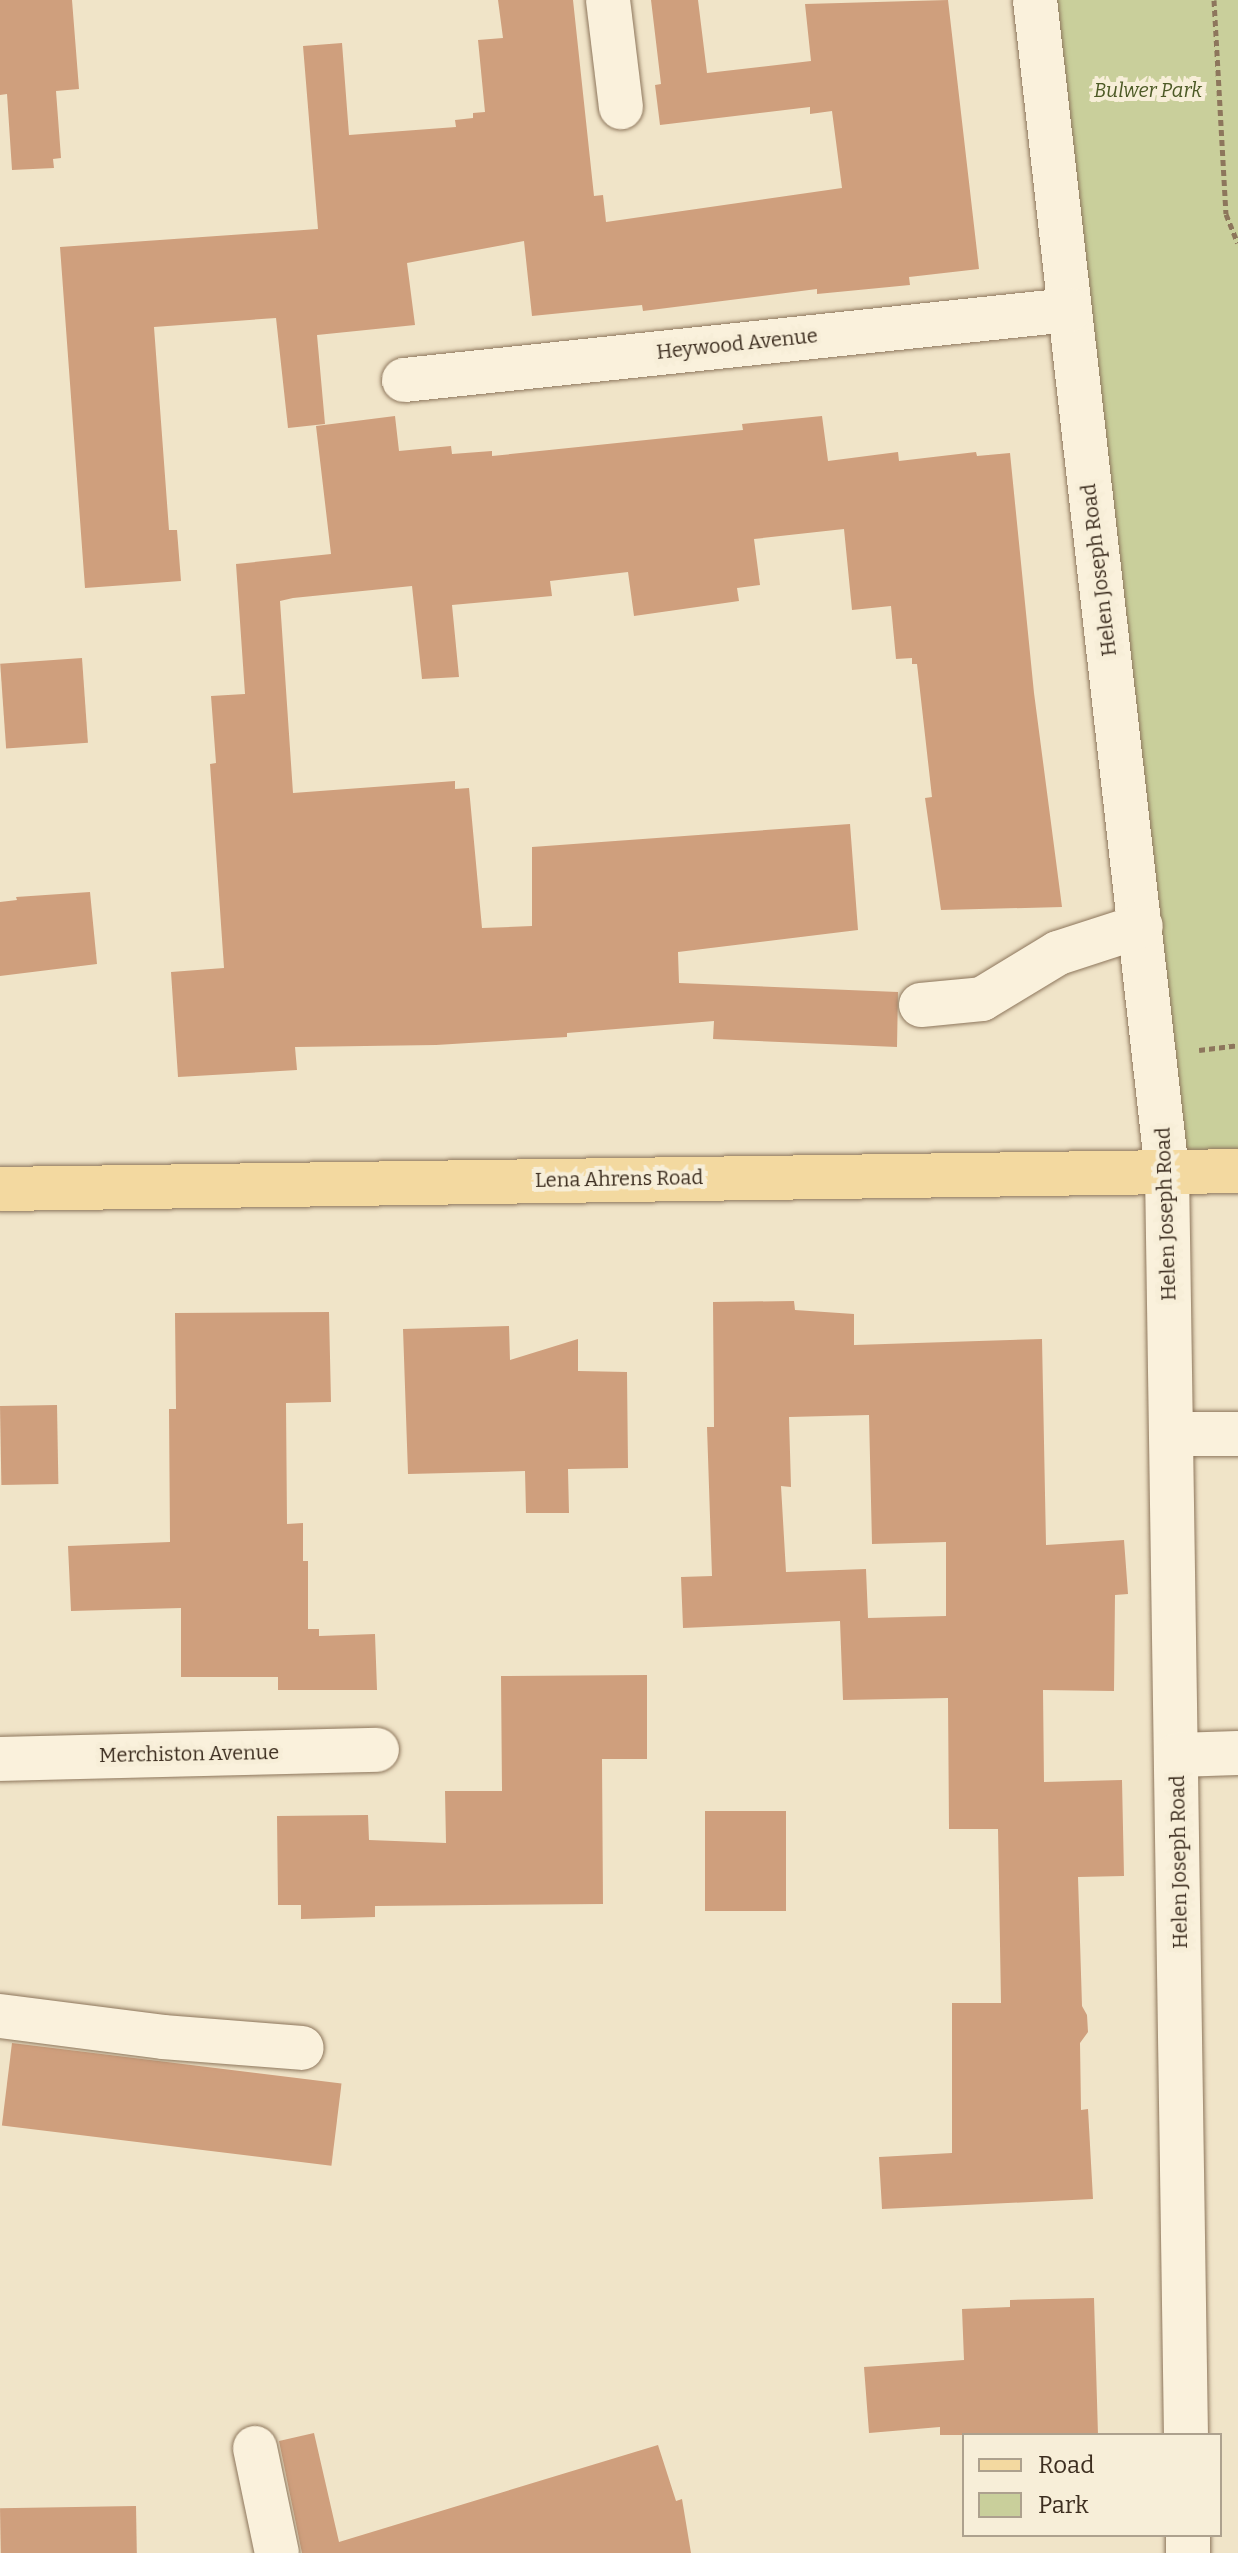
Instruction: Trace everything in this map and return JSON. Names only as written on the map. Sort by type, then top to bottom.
[{"type":"main road","name":"Lena Ahrens Road","points":[[0,1189],[1238,1171]]},
{"type":"street","points":[[608,0],[621,107]]},
{"type":"street","name":"Helen Joseph Road","points":[[1035,0],[1167,1171],[1186,2433]]},
{"type":"street","name":"Heywood Avenue","points":[[404,380],[1069,310]]},
{"type":"street","points":[[921,1005],[982,999],[1058,953],[1141,926]]},
{"type":"street","points":[[1172,1434],[1238,1434]]},
{"type":"street","name":"Merchiston Avenue","points":[[0,1759],[377,1750]]},
{"type":"street","points":[[1177,1755],[1238,1753]]},
{"type":"street","points":[[0,2016],[163,2037],[302,2048]]},
{"type":"street","points":[[255,2448],[277,2553]]},
{"type":"path","points":[[1214,0],[1226,214],[1238,243]]},
{"type":"green space","name":"Bulwer Park","points":[[1047,0],[1238,0],[1238,1165],[1172,1165]]},
{"type":"building","points":[[0,0],[72,0],[79,89],[56,91],[61,158],[53,159],[54,168],[12,170],[7,94],[0,95]]},
{"type":"building","points":[[498,0],[573,0],[594,196],[603,195],[606,222],[842,188],[832,111],[810,114],[810,107],[660,125],[655,85],[661,84],[651,0],[698,0],[707,73],[811,61],[805,4],[948,0],[979,269],[909,277],[910,285],[817,294],[817,289],[643,311],[642,305],[532,316],[524,241],[407,263],[415,325],[317,335],[325,424],[288,428],[276,318],[154,327],[169,530],[177,530],[181,581],[85,588],[60,247],[318,229],[303,46],[342,43],[349,135],[456,127],[455,120],[473,118],[473,113],[485,112],[478,40],[503,38]]},
{"type":"building","points":[[395,416],[399,451],[451,446],[452,454],[492,451],[492,456],[743,430],[742,424],[822,416],[828,461],[898,452],[899,461],[976,452],[977,456],[1010,453],[1034,693],[1062,907],[941,910],[925,798],[932,797],[917,664],[912,664],[912,658],[896,659],[891,606],[852,610],[844,529],[754,539],[760,585],[737,588],[739,601],[634,616],[628,572],[550,581],[552,596],[452,605],[459,677],[422,679],[412,586],[293,598],[280,601],[293,793],[455,781],[455,789],[469,788],[482,928],[532,926],[532,847],[850,824],[858,930],[678,952],[679,983],[898,992],[897,1047],[713,1039],[714,1021],[567,1033],[567,1037],[436,1045],[295,1047],[297,1070],[178,1077],[171,972],[224,968],[210,764],[216,763],[211,696],[245,694],[236,564],[331,554],[316,426]]},
{"type":"building","points":[[82,658],[88,743],[6,749],[0,664]]},
{"type":"building","points":[[90,892],[97,964],[0,976],[0,902],[17,900],[16,897]]},
{"type":"building","points":[[794,1301],[795,1310],[854,1314],[854,1345],[1042,1339],[1046,1545],[1124,1540],[1128,1594],[1115,1595],[1114,1691],[1043,1690],[1044,1782],[1122,1780],[1124,1876],[1078,1877],[1082,2006],[1087,2015],[1088,2032],[1080,2043],[1081,2110],[1088,2109],[1093,2199],[882,2209],[879,2157],[952,2153],[952,2003],[1001,2003],[998,1829],[949,1829],[948,1698],[843,1700],[840,1621],[683,1628],[681,1577],[712,1576],[707,1427],[714,1427],[713,1302]],"holes":[[[869,1415],[872,1544],[946,1542],[946,1616],[868,1618],[866,1569],[786,1572],[781,1486],[791,1487],[789,1417]]]},
{"type":"building","points":[[329,1312],[331,1402],[286,1403],[287,1524],[303,1523],[303,1561],[308,1561],[308,1629],[319,1629],[319,1636],[375,1634],[377,1690],[278,1690],[278,1677],[181,1677],[181,1608],[71,1611],[68,1546],[170,1542],[169,1409],[176,1409],[175,1313]]},
{"type":"building","points":[[509,1326],[510,1360],[578,1339],[578,1371],[627,1372],[628,1468],[568,1469],[569,1513],[526,1513],[525,1471],[408,1474],[403,1329]]},
{"type":"building","points":[[57,1405],[58,1484],[1,1485],[0,1406]]},
{"type":"building","points":[[647,1675],[647,1759],[602,1759],[603,1904],[375,1906],[375,1917],[301,1919],[301,1905],[278,1905],[277,1816],[368,1815],[369,1840],[446,1843],[445,1791],[502,1791],[501,1676]]},
{"type":"building","points":[[705,1811],[786,1811],[786,1911],[705,1911]]},
{"type":"building","points":[[12,2043],[342,2083],[331,2166],[2,2125]]},
{"type":"building","points":[[1094,2298],[1098,2433],[940,2435],[940,2427],[869,2433],[864,2367],[964,2360],[962,2309],[1010,2307],[1010,2300]]},
{"type":"building","points":[[314,2433],[339,2542],[658,2445],[676,2501],[682,2499],[691,2553],[302,2553],[279,2441]]},
{"type":"building","points":[[136,2506],[137,2553],[1,2553],[0,2508]]}]
